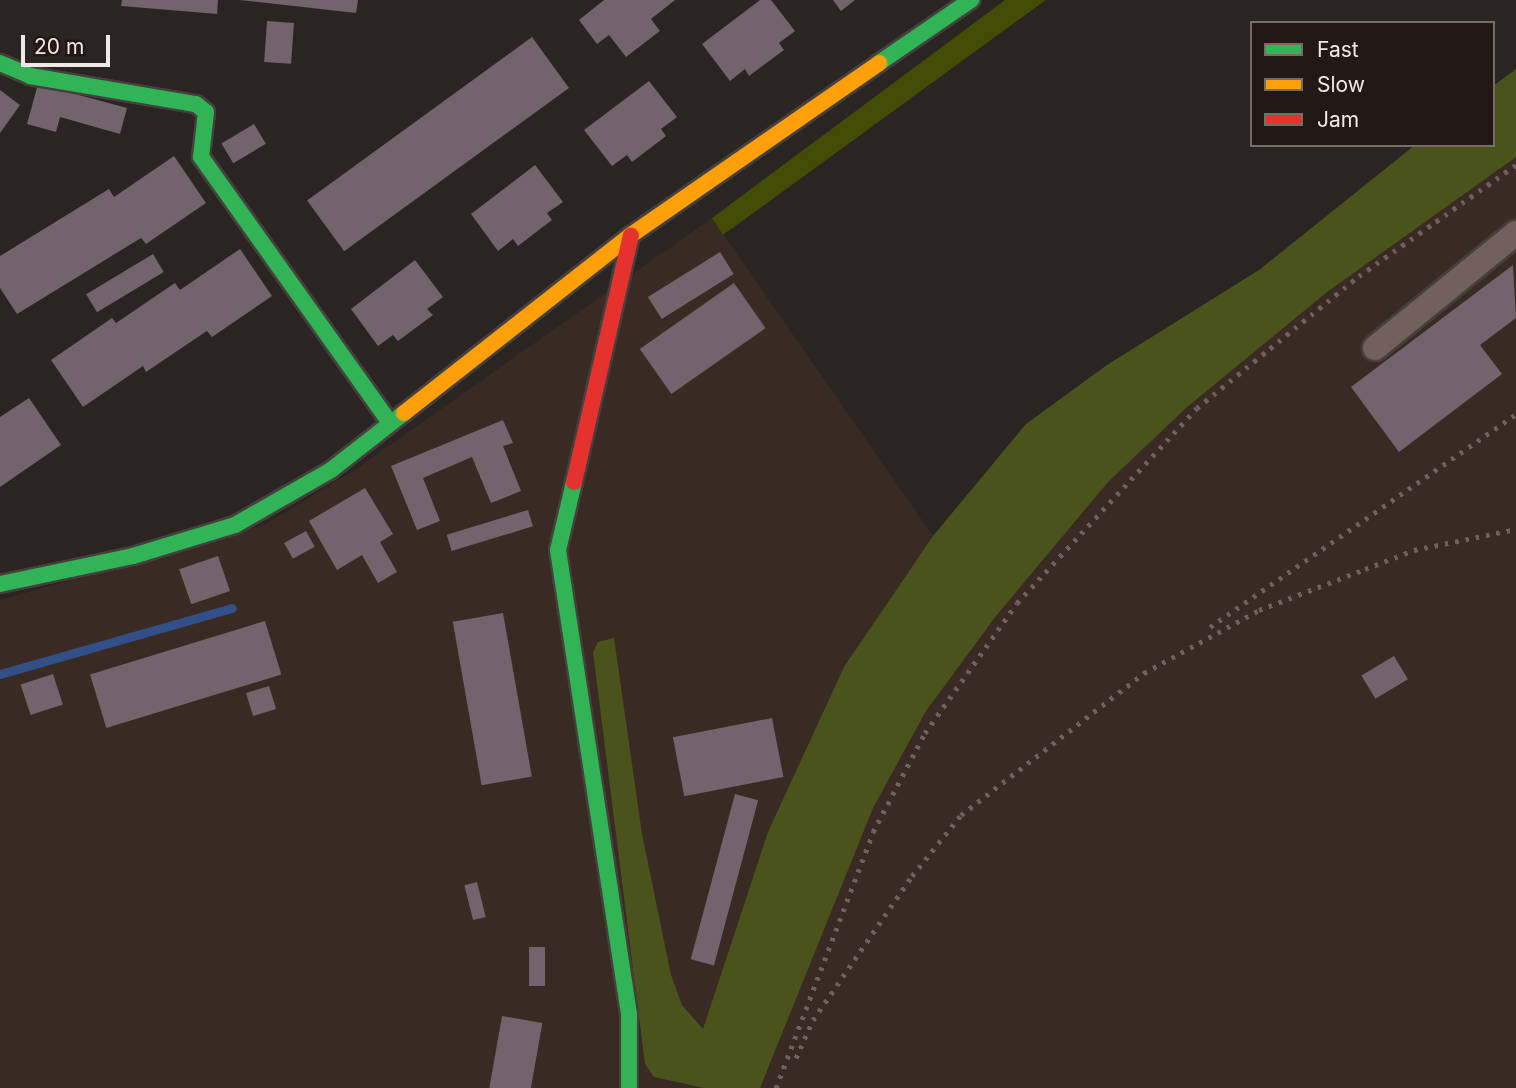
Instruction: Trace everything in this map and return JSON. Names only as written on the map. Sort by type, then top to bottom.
[{"type":"street","points":[[0,584],[134,556],[235,525],[331,470],[631,235],[971,0]]},
{"type":"street","points":[[0,63],[30,76],[196,104],[206,112],[201,157],[389,422]]},
{"type":"street","points":[[1374,348],[1516,233]]},
{"type":"street","points":[[629,1088],[629,1014],[558,550],[631,235]]},
{"type":"shaded area","points":[[1516,69],[1516,1088],[0,1088],[0,600],[264,525],[356,469],[712,218],[933,536],[1026,424],[1107,365],[1259,270],[1413,147],[1495,147],[1495,85]]},
{"type":"green space","points":[[1005,0],[1046,0],[723,235],[712,218]]},
{"type":"green space","points":[[1516,69],[1516,157],[1327,292],[1186,408],[1108,482],[996,616],[926,711],[873,808],[760,1088],[704,1088],[654,1077],[645,1064],[593,652],[598,642],[614,638],[642,834],[671,975],[682,1005],[703,1029],[768,832],[844,667],[933,536],[1026,424],[1107,365],[1259,270],[1413,147],[1495,147],[1495,85]]},
{"type":"building","points":[[122,0],[218,0],[217,14],[121,6]]},
{"type":"building","points":[[240,0],[358,0],[356,13]]},
{"type":"building","points":[[604,0],[675,0],[651,19],[660,31],[626,57],[609,35],[597,44],[579,20]]},
{"type":"building","points":[[760,0],[771,0],[795,31],[779,43],[784,50],[749,76],[745,69],[730,81],[702,44]]},
{"type":"building","points":[[833,0],[855,0],[841,11]]},
{"type":"building","points":[[267,21],[294,23],[291,64],[264,62]]},
{"type":"building","points":[[532,37],[569,88],[344,251],[307,200]]},
{"type":"building","points":[[649,81],[677,117],[661,129],[666,136],[632,162],[627,155],[612,166],[584,130]]},
{"type":"building","points":[[38,84],[127,108],[120,134],[60,117],[56,132],[27,124]]},
{"type":"building","points":[[0,90],[20,105],[0,133]]},
{"type":"building","points":[[254,124],[266,144],[233,163],[221,144]]},
{"type":"building","points":[[174,156],[206,203],[146,244],[141,238],[17,314],[0,288],[0,256],[109,189],[114,197]]},
{"type":"building","points":[[535,165],[563,202],[547,213],[552,220],[518,246],[513,239],[498,251],[471,214]]},
{"type":"building","points":[[240,249],[272,296],[212,337],[207,331],[146,372],[143,366],[83,407],[51,360],[112,318],[116,323],[175,283],[180,290]]},
{"type":"building","points":[[720,252],[734,274],[662,319],[648,297]]},
{"type":"building","points":[[153,254],[164,272],[97,312],[86,294]]},
{"type":"building","points":[[415,260],[443,297],[427,309],[433,315],[398,341],[393,335],[378,346],[351,309]]},
{"type":"building","points":[[1513,265],[1516,318],[1480,345],[1502,374],[1399,452],[1351,387]]},
{"type":"building","points":[[734,283],[766,328],[671,394],[640,349]]},
{"type":"building","points":[[29,398],[61,445],[0,487],[0,417]]},
{"type":"building","points":[[503,420],[513,443],[503,446],[521,491],[491,503],[472,457],[423,478],[440,521],[417,530],[391,466]]},
{"type":"building","points":[[365,488],[393,534],[380,542],[397,572],[378,583],[362,555],[337,570],[309,521]]},
{"type":"building","points":[[528,510],[533,526],[452,551],[447,535]]},
{"type":"building","points":[[306,531],[315,547],[293,559],[284,543]]},
{"type":"building","points":[[218,556],[230,591],[191,604],[179,569]]},
{"type":"building","points":[[503,613],[532,776],[482,785],[453,622]]},
{"type":"building","points":[[265,621],[281,675],[106,728],[90,675]]},
{"type":"building","points":[[1394,656],[1408,679],[1375,699],[1361,676]]},
{"type":"building","points":[[53,674],[63,704],[31,715],[21,685]]},
{"type":"building","points":[[269,686],[276,709],[253,716],[246,693]]},
{"type":"building","points":[[772,718],[783,777],[684,796],[673,737]]},
{"type":"building","points":[[735,794],[758,800],[714,965],[691,959]]},
{"type":"building","points":[[477,882],[486,917],[473,920],[464,885]]},
{"type":"building","points":[[529,947],[545,947],[545,986],[529,986]]},
{"type":"building","points":[[502,1016],[542,1023],[531,1088],[489,1088]]},
{"type":"waterway","points":[[0,674],[232,608]]},
{"type":"railway","points":[[776,1088],[873,832],[925,733],[1017,603],[1197,408],[1359,276],[1516,165]]},
{"type":"railway","points":[[1210,627],[1516,414]]},
{"type":"railway","points":[[796,1058],[813,1020],[912,876],[961,815],[1144,673],[1259,610],[1414,550],[1516,529]]},
{"type":"traffic: fast","points":[[879,63],[971,0]]},
{"type":"traffic: fast","points":[[0,63],[30,76],[196,104],[206,112],[201,157],[389,422]]},
{"type":"traffic: fast","points":[[0,584],[133,556],[235,525],[331,470],[404,413]]},
{"type":"traffic: fast","points":[[574,482],[558,550],[629,1014],[629,1088]]},
{"type":"traffic: slow","points":[[404,413],[631,235],[879,63]]},
{"type":"traffic: jam","points":[[574,482],[631,235]]}]
